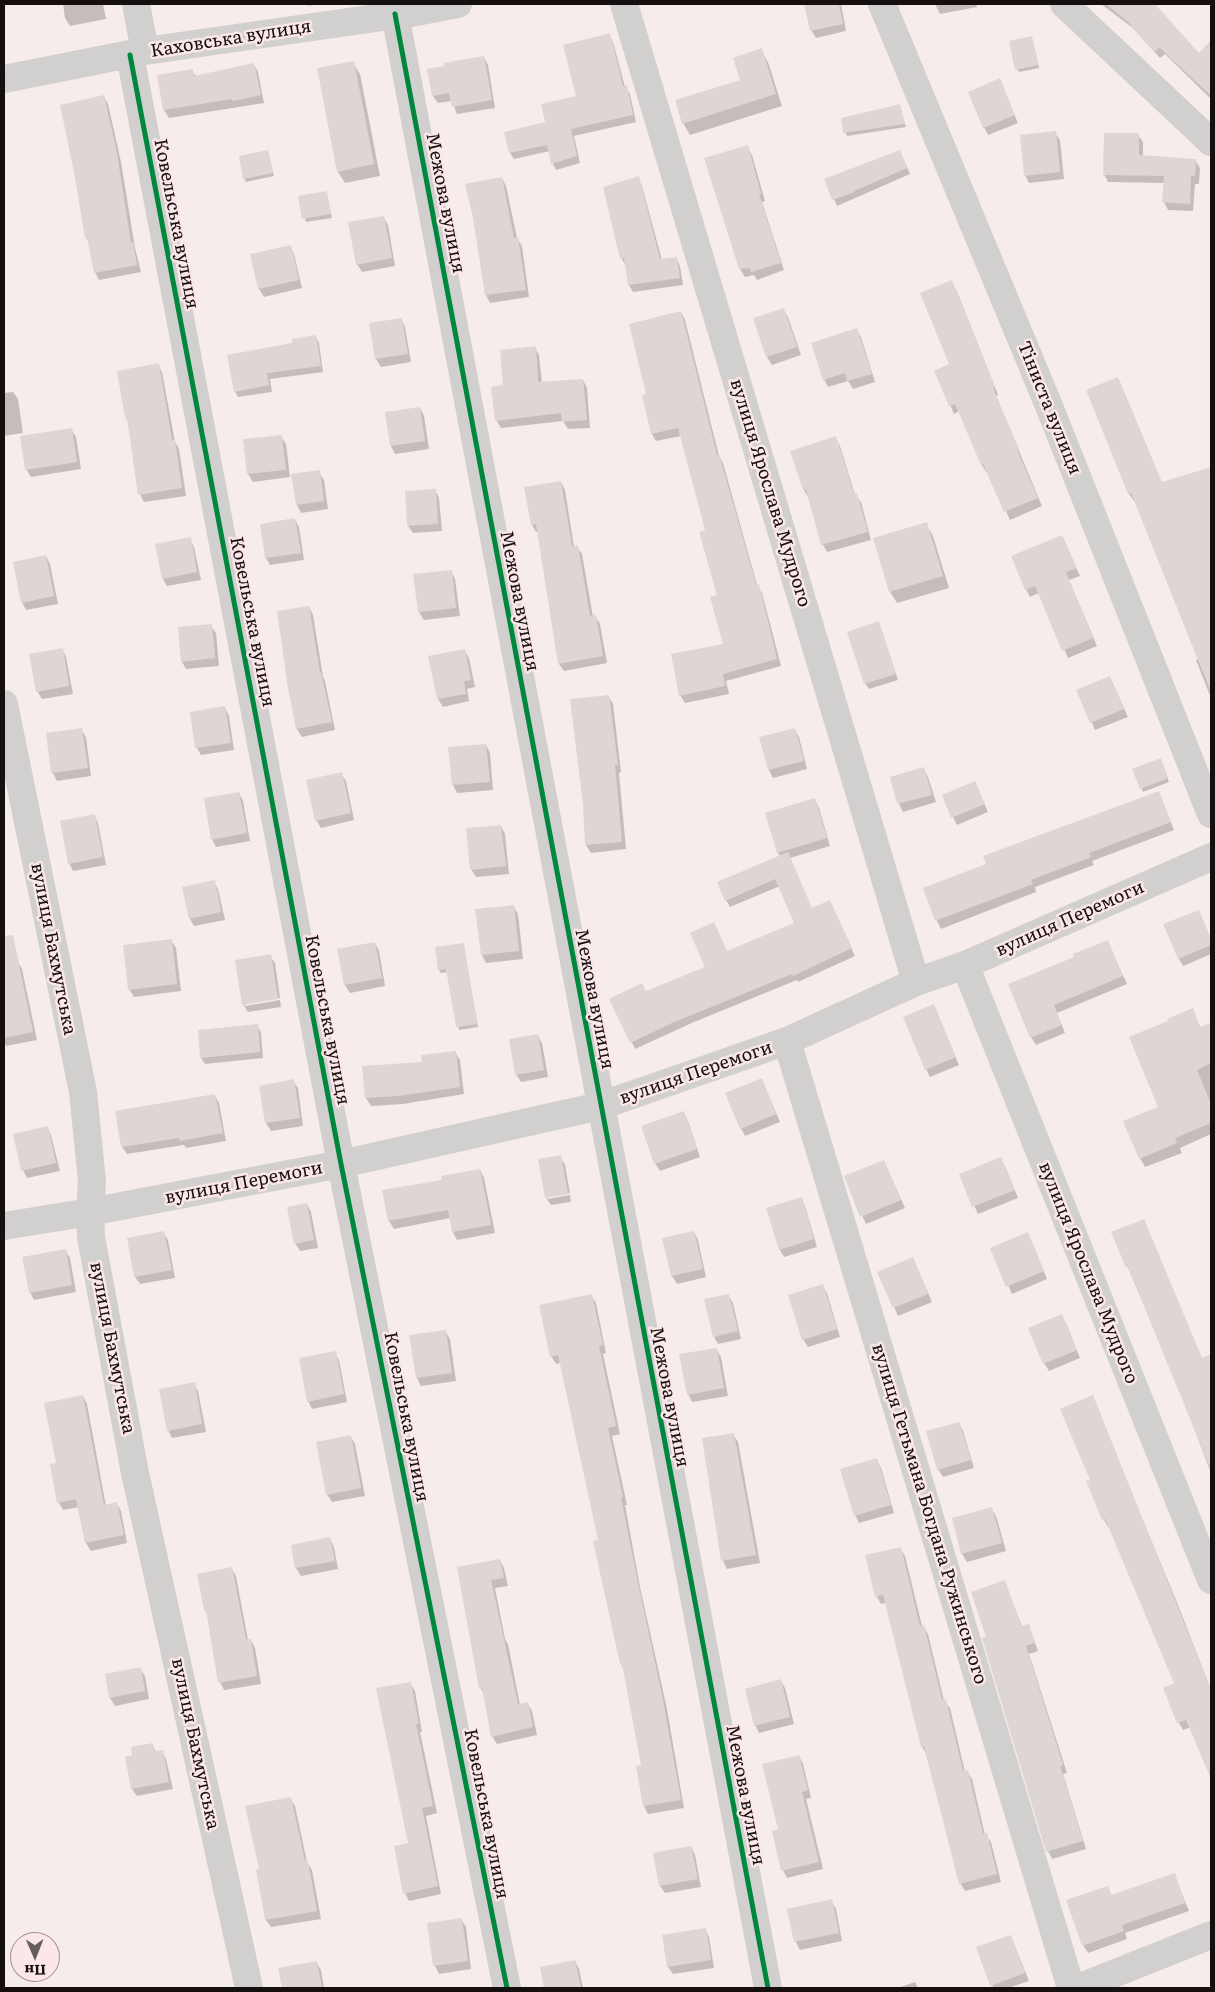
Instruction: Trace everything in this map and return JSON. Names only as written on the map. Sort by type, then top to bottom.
[{"type":"street","name":"Ковельська вулиця","points":[[136,4],[138,53],[340,1164],[507,1988]]},
{"type":"street","name":"Каховська вулиця","points":[[4,79],[138,53],[405,10],[458,4]]},
{"type":"street","name":"вулиця Ярослава Мудрого","points":[[624,4],[916,982]]},
{"type":"street","name":"Тіниста вулиця","points":[[882,4],[1049,406],[1211,814]]},
{"type":"street","points":[[1064,4],[1211,142]]},
{"type":"street","name":"Межова вулиця","points":[[405,10],[600,1106],[768,1988]]},
{"type":"street","name":"вулиця Бахмутська","points":[[4,704],[83,1092],[92,1181],[91,1237],[135,1473],[249,1988]]},
{"type":"street","name":"вулиця Перемоги","points":[[4,1226],[90,1212],[340,1164],[600,1106],[787,1041],[916,982],[965,965],[1211,857]]},
{"type":"street","name":"вулиця Ярослава Мудрого","points":[[965,965],[1211,1580]]},
{"type":"street","name":"вулиця Гетьмана Богдана Ружинського","points":[[787,1041],[1071,1988]]},
{"type":"street","points":[[1078,1988],[1211,1935]]},
{"type":"building","points":[[804,4],[839,4],[843,24],[810,31]]},
{"type":"building","points":[[1106,4],[1155,4],[1199,53],[1211,40],[1211,96],[1159,47],[1155,52],[1127,21]]},
{"type":"building","points":[[610,33],[623,86],[627,85],[633,115],[571,129],[577,156],[551,164],[547,145],[509,153],[504,132],[545,122],[541,104],[576,96],[563,45]]},
{"type":"building","points":[[1032,36],[1038,65],[1015,70],[1009,41]]},
{"type":"building","points":[[762,48],[776,94],[682,124],[675,100],[740,80],[733,58]]},
{"type":"building","points":[[484,56],[492,100],[452,107],[449,93],[432,96],[427,69],[445,66],[444,63]]},
{"type":"building","points":[[354,61],[374,164],[337,172],[317,68]]},
{"type":"building","points":[[254,63],[261,95],[233,101],[232,99],[163,110],[157,75],[193,69],[194,76]]},
{"type":"building","points":[[1000,78],[1015,115],[983,128],[968,92]]},
{"type":"building","points":[[104,95],[117,153],[131,243],[133,242],[137,265],[94,273],[87,237],[85,238],[60,105]]},
{"type":"building","points":[[900,104],[905,124],[843,133],[841,118]]},
{"type":"building","points":[[1056,131],[1060,172],[1024,176],[1020,135]]},
{"type":"building","points":[[1104,133],[1139,133],[1139,155],[1196,159],[1195,176],[1191,176],[1190,204],[1162,202],[1164,176],[1103,175]]},
{"type":"building","points":[[748,145],[761,194],[759,194],[781,263],[751,272],[750,268],[739,269],[704,158]]},
{"type":"building","points":[[268,150],[273,173],[243,179],[239,156]]},
{"type":"building","points":[[900,150],[907,168],[855,192],[832,200],[824,179]]},
{"type":"building","points":[[639,176],[660,259],[677,257],[680,278],[628,285],[624,258],[620,259],[603,187]]},
{"type":"building","points":[[502,177],[514,238],[518,237],[526,290],[485,295],[473,218],[465,184]]},
{"type":"building","points":[[327,191],[331,214],[302,219],[298,196]]},
{"type":"building","points":[[384,216],[392,258],[356,265],[348,222]]},
{"type":"building","points":[[291,245],[299,280],[258,289],[250,254]]},
{"type":"building","points":[[952,280],[995,387],[993,388],[1019,449],[1017,450],[1038,498],[1004,512],[983,464],[981,465],[955,404],[949,406],[934,371],[949,364],[920,293]]},
{"type":"building","points":[[784,308],[797,347],[766,357],[753,318]]},
{"type":"building","points":[[681,311],[717,455],[719,454],[756,584],[759,584],[777,659],[723,674],[725,686],[679,696],[671,654],[723,644],[710,597],[717,595],[699,532],[705,530],[678,428],[651,434],[642,395],[646,394],[629,324]]},
{"type":"building","points":[[402,318],[408,354],[375,359],[369,323]]},
{"type":"building","points":[[857,328],[872,374],[847,381],[845,373],[823,380],[811,343]]},
{"type":"building","points":[[316,335],[321,366],[267,373],[269,385],[234,392],[227,355],[292,343],[292,339]]},
{"type":"building","points":[[536,346],[538,382],[583,379],[587,420],[562,422],[561,413],[495,421],[491,387],[503,385],[500,350]]},
{"type":"building","points":[[159,363],[172,440],[175,440],[182,488],[138,495],[127,418],[125,418],[117,371]]},
{"type":"building","points":[[1118,377],[1162,482],[1211,467],[1211,692],[1131,493],[1128,494],[1086,390]]},
{"type":"building","points":[[420,407],[425,441],[390,446],[385,412]]},
{"type":"building","points":[[72,428],[77,462],[25,470],[20,436]]},
{"type":"building","points":[[282,435],[286,470],[247,474],[243,439]]},
{"type":"building","points":[[836,436],[854,494],[857,493],[868,532],[821,545],[806,489],[803,490],[790,451]]},
{"type":"building","points":[[320,470],[324,501],[296,505],[291,474]]},
{"type":"building","points":[[561,481],[572,546],[578,545],[590,616],[596,615],[603,656],[558,664],[536,524],[531,525],[524,487]]},
{"type":"building","points":[[436,489],[438,524],[407,526],[405,491]]},
{"type":"building","points":[[295,518],[301,553],[265,558],[260,524]]},
{"type":"building","points":[[927,522],[943,576],[889,592],[873,538]]},
{"type":"building","points":[[1062,535],[1077,568],[1066,572],[1093,638],[1062,651],[1035,586],[1025,590],[1011,556]]},
{"type":"building","points":[[191,537],[197,572],[162,579],[155,544]]},
{"type":"building","points":[[46,555],[54,596],[21,603],[13,562]]},
{"type":"building","points":[[452,570],[456,608],[418,612],[413,574]]},
{"type":"building","points":[[309,606],[320,672],[332,722],[296,729],[277,611]]},
{"type":"building","points":[[879,621],[896,674],[864,684],[847,632]]},
{"type":"building","points":[[212,624],[215,658],[181,662],[178,627]]},
{"type":"building","points":[[63,648],[69,686],[36,692],[29,654]]},
{"type":"building","points":[[465,649],[471,680],[464,681],[466,694],[437,699],[428,656]]},
{"type":"building","points":[[1110,676],[1124,709],[1090,723],[1076,690]]},
{"type":"building","points":[[609,695],[618,765],[615,765],[622,842],[585,845],[583,805],[570,699]]},
{"type":"building","points":[[225,706],[231,743],[195,748],[190,712]]},
{"type":"building","points":[[82,728],[88,768],[51,773],[46,733]]},
{"type":"building","points":[[795,728],[804,761],[768,770],[759,737]]},
{"type":"building","points":[[486,744],[490,782],[452,785],[448,747]]},
{"type":"building","points":[[1161,758],[1168,778],[1140,789],[1132,769]]},
{"type":"building","points":[[924,767],[932,795],[897,804],[890,777]]},
{"type":"building","points":[[342,772],[351,813],[315,821],[306,780]]},
{"type":"building","points":[[975,781],[985,804],[951,818],[942,795]]},
{"type":"building","points":[[1159,791],[1171,822],[1089,853],[1091,857],[1031,880],[1033,884],[935,921],[923,888],[986,864],[983,856]]},
{"type":"building","points":[[239,792],[247,833],[211,840],[204,798]]},
{"type":"building","points":[[815,798],[827,838],[777,853],[765,813]]},
{"type":"building","points":[[95,814],[103,857],[68,864],[60,821]]},
{"type":"building","points":[[501,825],[506,866],[470,870],[466,828]]},
{"type":"building","points":[[788,852],[812,908],[830,900],[852,948],[793,976],[792,974],[672,1023],[630,1043],[609,999],[642,983],[646,991],[705,967],[690,933],[714,922],[727,951],[794,923],[775,879],[725,901],[717,882]]},
{"type":"building","points":[[215,880],[221,912],[189,919],[182,887]]},
{"type":"building","points":[[514,905],[519,951],[481,955],[475,909]]},
{"type":"building","points":[[1199,910],[1211,939],[1211,945],[1178,959],[1163,924]]},
{"type":"building","points":[[13,935],[33,1032],[4,1038],[4,936]]},
{"type":"building","points":[[172,939],[177,984],[128,990],[123,945]]},
{"type":"building","points":[[1108,940],[1123,976],[1054,1005],[1062,1025],[1030,1038],[1008,984],[1074,957],[1073,954]]},
{"type":"building","points":[[375,942],[382,978],[344,985],[337,949]]},
{"type":"building","points":[[464,943],[477,1024],[456,1027],[446,969],[438,970],[435,947]]},
{"type":"building","points":[[271,954],[278,999],[242,1005],[235,960]]},
{"type":"building","points":[[934,1004],[956,1057],[925,1070],[903,1017]]},
{"type":"building","points":[[1193,1008],[1200,1027],[1211,1023],[1211,1063],[1197,1070],[1211,1104],[1211,1123],[1175,1138],[1177,1143],[1139,1159],[1123,1121],[1158,1107],[1129,1037],[1168,1021],[1167,1019]]},
{"type":"building","points":[[258,1024],[260,1052],[200,1058],[198,1030]]},
{"type":"building","points":[[538,1034],[544,1070],[515,1075],[509,1039]]},
{"type":"building","points":[[456,1051],[460,1087],[398,1096],[365,1098],[362,1066],[422,1062],[421,1055]]},
{"type":"building","points":[[762,1078],[776,1114],[740,1129],[725,1093]]},
{"type":"building","points":[[294,1079],[300,1118],[265,1123],[259,1086]]},
{"type":"building","points":[[215,1094],[223,1133],[180,1141],[179,1138],[121,1147],[115,1111]]},
{"type":"building","points":[[684,1111],[697,1149],[654,1164],[641,1126]]},
{"type":"building","points":[[48,1126],[56,1163],[21,1171],[13,1134]]},
{"type":"building","points":[[561,1155],[568,1194],[545,1198],[538,1159]]},
{"type":"building","points":[[1001,1157],[1015,1190],[972,1207],[959,1174]]},
{"type":"building","points":[[884,1160],[901,1200],[860,1217],[844,1176]]},
{"type":"building","points":[[480,1169],[491,1225],[452,1232],[448,1210],[388,1221],[382,1190],[442,1180],[441,1176]]},
{"type":"building","points":[[802,1197],[814,1239],[779,1250],[766,1208]]},
{"type":"building","points":[[307,1203],[314,1240],[294,1244],[287,1207]]},
{"type":"building","points":[[1144,1219],[1202,1358],[1211,1354],[1211,1470],[1128,1267],[1126,1268],[1111,1232]]},
{"type":"building","points":[[164,1231],[172,1270],[134,1277],[127,1238]]},
{"type":"building","points":[[694,1231],[703,1269],[671,1276],[662,1238]]},
{"type":"building","points":[[1028,1232],[1044,1271],[1006,1287],[990,1248]]},
{"type":"building","points":[[66,1249],[72,1285],[29,1293],[22,1257]]},
{"type":"building","points":[[913,1257],[928,1294],[893,1308],[877,1272]]},
{"type":"building","points":[[823,1284],[837,1329],[802,1340],[788,1295]]},
{"type":"building","points":[[592,1294],[603,1345],[599,1346],[616,1426],[608,1428],[663,1700],[681,1800],[643,1806],[636,1766],[641,1765],[622,1664],[620,1664],[593,1541],[598,1540],[558,1355],[550,1357],[539,1305]]},
{"type":"building","points":[[729,1294],[738,1331],[713,1337],[704,1299]]},
{"type":"building","points":[[1062,1314],[1077,1350],[1043,1364],[1028,1328]]},
{"type":"building","points":[[446,1330],[452,1373],[416,1378],[409,1335]]},
{"type":"building","points":[[717,1348],[724,1388],[687,1395],[679,1354]]},
{"type":"building","points":[[336,1351],[344,1394],[307,1402],[299,1358]]},
{"type":"building","points":[[195,1382],[202,1424],[167,1431],[159,1389]]},
{"type":"building","points":[[83,1395],[104,1505],[117,1502],[124,1535],[85,1543],[76,1499],[57,1503],[50,1464],[56,1463],[44,1403]]},
{"type":"building","points":[[1093,1395],[1211,1690],[1211,1779],[1186,1720],[1177,1723],[1163,1688],[1174,1683],[1105,1519],[1102,1520],[1086,1481],[1090,1480],[1060,1409]]},
{"type":"building","points":[[959,1422],[971,1460],[937,1470],[926,1431]]},
{"type":"building","points":[[734,1433],[756,1555],[721,1561],[702,1438]]},
{"type":"building","points":[[351,1435],[361,1488],[326,1495],[316,1442]]},
{"type":"building","points":[[877,1458],[891,1505],[854,1516],[840,1469]]},
{"type":"building","points":[[992,1507],[1002,1543],[961,1554],[952,1518]]},
{"type":"building","points":[[330,1537],[335,1561],[295,1568],[291,1545]]},
{"type":"building","points":[[901,1547],[920,1626],[924,1625],[942,1700],[946,1699],[963,1771],[968,1770],[983,1834],[987,1833],[997,1874],[959,1884],[924,1746],[921,1747],[883,1595],[875,1597],[865,1555]]},
{"type":"building","points":[[500,1559],[504,1578],[491,1580],[518,1704],[528,1702],[533,1727],[491,1737],[482,1687],[479,1688],[457,1567]]},
{"type":"building","points":[[232,1567],[246,1639],[251,1639],[257,1676],[218,1683],[206,1610],[204,1610],[197,1574]]},
{"type":"building","points":[[1005,1580],[1021,1626],[1029,1624],[1035,1643],[1026,1646],[1063,1765],[1060,1766],[1083,1841],[1046,1852],[982,1638],[986,1637],[971,1592]]},
{"type":"building","points":[[141,1667],[145,1691],[109,1698],[105,1674]]},
{"type":"building","points":[[781,1679],[790,1717],[754,1726],[745,1689]]},
{"type":"building","points":[[411,1682],[419,1724],[416,1724],[433,1806],[422,1808],[438,1886],[403,1894],[394,1846],[408,1843],[376,1688]]},
{"type":"building","points":[[153,1743],[154,1751],[163,1750],[169,1782],[131,1789],[125,1757],[132,1755],[131,1747]]},
{"type":"building","points":[[799,1755],[808,1790],[802,1792],[819,1862],[781,1871],[772,1831],[778,1829],[762,1764]]},
{"type":"building","points":[[291,1797],[305,1861],[308,1861],[317,1911],[265,1920],[256,1869],[259,1869],[245,1806]]},
{"type":"building","points":[[691,1846],[698,1879],[659,1886],[653,1853]]},
{"type":"building","points":[[1175,1873],[1185,1903],[1122,1925],[1124,1931],[1082,1946],[1066,1900],[1108,1886],[1111,1895]]},
{"type":"building","points":[[832,1899],[839,1933],[794,1942],[787,1909]]},
{"type":"building","points":[[462,1918],[468,1961],[433,1966],[427,1923]]},
{"type":"building","points":[[706,1928],[711,1960],[667,1967],[662,1935]]},
{"type":"building","points":[[1011,1935],[1025,1973],[990,1986],[976,1947]]},
{"type":"building","points":[[575,1960],[581,1988],[544,1988],[540,1967]]},
{"type":"building","points":[[317,1961],[322,1988],[282,1988],[278,1968]]},
{"type":"cycle path","points":[[395,14],[768,1988]]},
{"type":"cycle path","points":[[130,55],[341,1164],[507,1988]]}]
